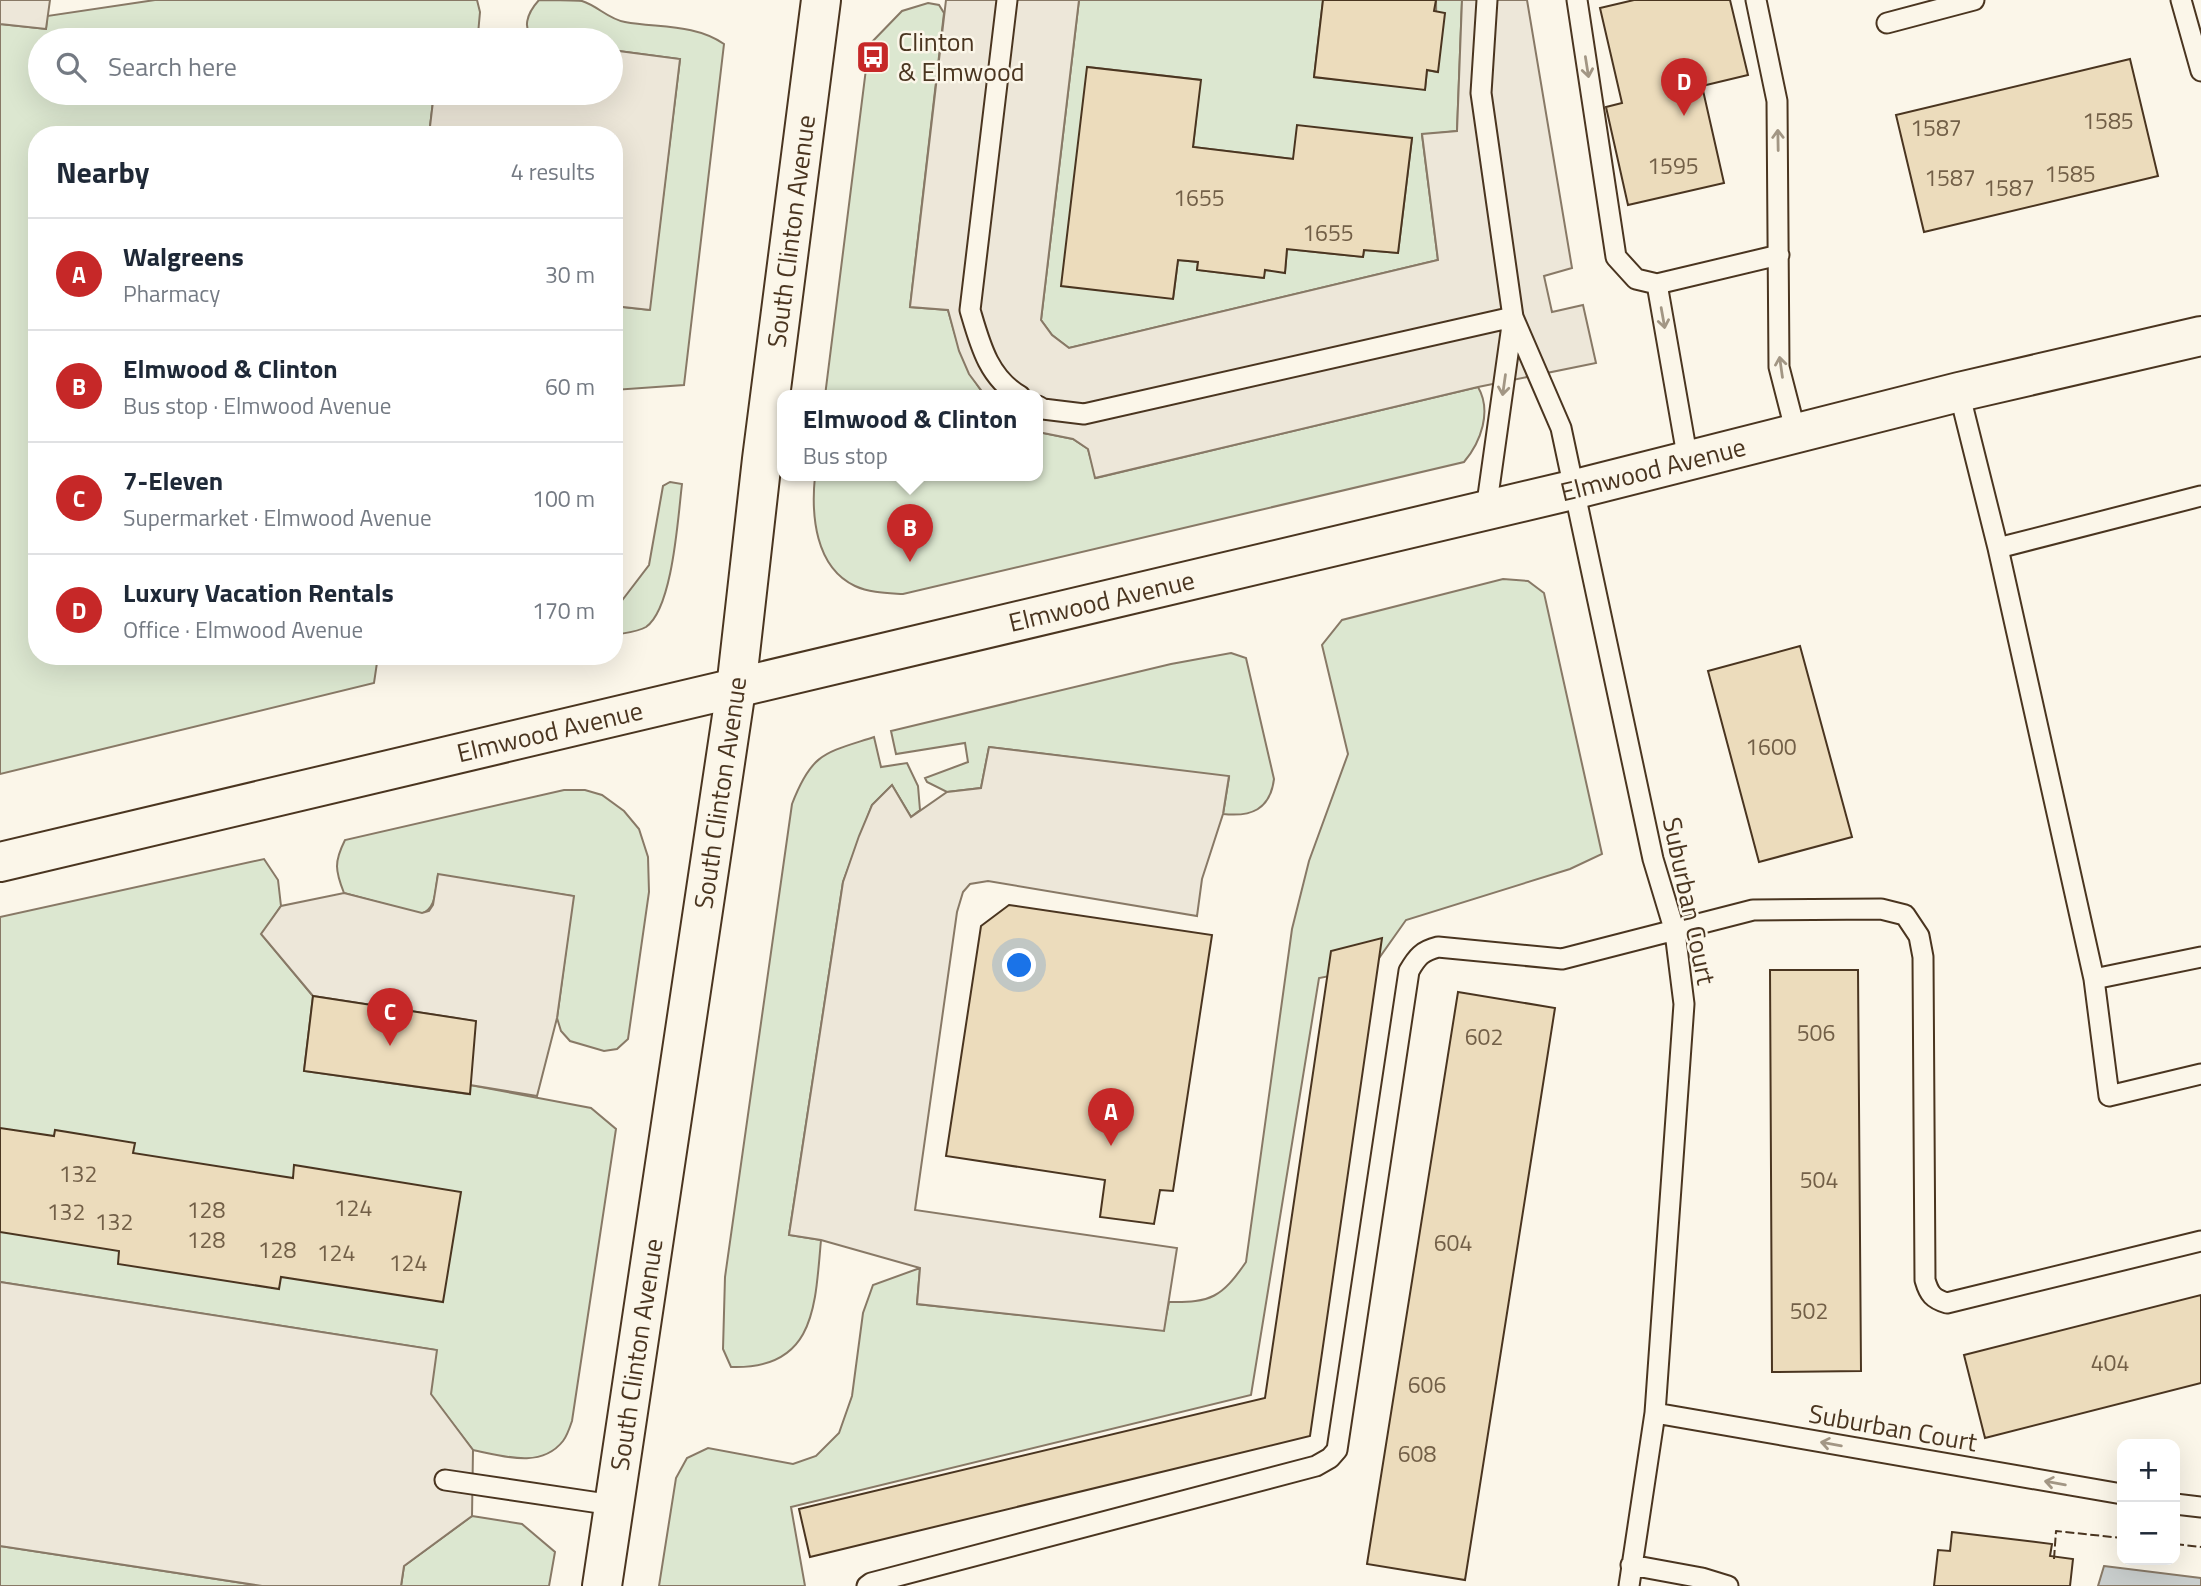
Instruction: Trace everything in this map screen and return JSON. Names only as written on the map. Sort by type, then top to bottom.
[{"type":"main road","name":"South Clinton Avenue","points":[[602,1586],[736,689],[815,1]]},
{"type":"main road","name":"Elmwood Avenue","points":[[0,862],[1572,490],[1959,392],[2201,336]]},
{"type":"lane","points":[[1007,0],[970,310],[983,355],[1010,390]]},
{"type":"lane","points":[[1486,510],[1513,317],[1481,93],[1487,0]]},
{"type":"lane","points":[[1577,0],[1616,257],[1636,279],[1657,284],[1779,255]]},
{"type":"lane","points":[[1756,0],[1777,101],[1779,367],[1796,433]]},
{"type":"lane","points":[[1887,23],[1974,0]]},
{"type":"lane","points":[[2181,0],[2201,71]]},
{"type":"lane","points":[[1657,284],[1688,461]]},
{"type":"lane","points":[[1043,409],[1084,414],[1513,317]]},
{"type":"lane","name":"Suburban Court","points":[[1513,317],[1560,428],[1653,859],[1675,932],[1684,1004],[1654,1413],[1629,1586]]},
{"type":"lane","points":[[1959,392],[1998,548],[2094,979],[2109,1096],[2201,1074]]},
{"type":"lane","points":[[1998,548],[2201,496]]},
{"type":"lane","points":[[867,1586],[1316,1465],[1330,1458],[1337,1450],[1409,971],[1416,957],[1425,950],[1438,947],[1562,959],[1753,911],[1881,909],[1905,915],[1919,936],[1923,957],[1925,1280],[1929,1292],[1936,1300],[1947,1303],[2201,1241]]},
{"type":"lane","points":[[2094,979],[2201,957]]},
{"type":"lane","name":"Suburban Court","points":[[1654,1413],[2117,1493]]},
{"type":"lane","points":[[445,1480],[613,1505]]},
{"type":"lane","points":[[2180,1505],[2201,1507]]},
{"type":"lane","points":[[1631,1565],[1702,1578],[1728,1586]]},
{"type":"green space","points":[[155,0],[477,0],[480,12],[479,28],[46,28],[47,16]]},
{"type":"green space","points":[[539,0],[582,1],[619,20],[689,30],[724,44],[684,385],[623,389],[623,307],[649,310],[680,59],[623,52],[623,28],[527,28],[527,21]]},
{"type":"green space","points":[[1079,0],[1323,0],[1314,77],[1425,89],[1427,70],[1437,72],[1436,0],[1462,0],[1457,131],[1422,135],[1438,260],[1069,348],[1052,335],[1041,320]],"holes":[[[1088,67],[1200,80],[1193,147],[1293,159],[1412,138],[1398,253],[1364,250],[1363,257],[1287,249],[1285,272],[1265,270],[1263,278],[1197,270],[1198,262],[1178,260],[1173,299]]]},
{"type":"green space","points":[[928,3],[939,5],[944,13],[910,307],[948,310],[962,355],[981,390],[826,390],[869,45],[902,11]]},
{"type":"green space","points":[[0,24],[37,28],[28,28],[28,105],[433,105],[430,126],[28,126],[28,665],[377,665],[374,683],[0,774]]},
{"type":"green space","points":[[1478,387],[1484,406],[1480,436],[1464,462],[903,594],[867,590],[842,577],[831,566],[824,553],[815,523],[815,481],[1043,481],[1043,433],[1073,439],[1088,449],[1096,478]]},
{"type":"green space","points":[[670,482],[682,484],[668,582],[655,617],[646,627],[623,633],[623,599],[649,565],[663,486]]},
{"type":"green space","points":[[1503,579],[1528,581],[1544,593],[1602,854],[1570,869],[1406,920],[1372,968],[1319,978],[1251,1395],[791,1507],[805,1586],[659,1586],[676,1478],[687,1458],[708,1448],[793,1464],[816,1456],[839,1433],[852,1396],[863,1313],[873,1285],[920,1268],[917,1304],[1163,1330],[1169,1302],[1205,1299],[1214,1296],[1230,1283],[1246,1262],[1292,929],[1309,861],[1348,754],[1322,645],[1342,620]]},
{"type":"green space","points":[[1231,653],[1246,658],[1274,779],[1268,798],[1258,809],[1250,812],[1223,814],[1229,777],[989,747],[981,788],[947,792],[927,782],[925,778],[968,762],[965,743],[896,754],[891,731],[1171,664]]},
{"type":"green space","points":[[874,737],[881,767],[907,763],[918,786],[920,810],[911,817],[892,785],[872,805],[843,882],[789,1235],[821,1240],[812,1310],[806,1329],[795,1345],[780,1358],[759,1365],[731,1367],[723,1349],[725,1277],[792,804],[806,774],[822,757]]},
{"type":"green space","points":[[564,790],[585,790],[602,795],[624,811],[639,829],[648,857],[649,892],[628,1039],[617,1049],[604,1051],[570,1041],[561,1031],[557,1018],[573,896],[438,875],[433,903],[421,914],[344,893],[337,872],[337,860],[345,840]]},
{"type":"green space","points":[[264,859],[278,880],[281,906],[262,935],[313,996],[304,1071],[469,1094],[470,1085],[591,1108],[616,1129],[572,1421],[563,1441],[544,1455],[521,1458],[473,1450],[430,1394],[436,1350],[0,1282],[0,917]]},
{"type":"green space","points":[[472,1516],[522,1524],[555,1552],[549,1586],[401,1586],[404,1566]]},
{"type":"green space","points":[[0,1546],[262,1586],[0,1586]]},
{"type":"shaded area","points":[[0,0],[50,0],[46,28],[0,24]]},
{"type":"shaded area","points":[[946,0],[1079,0],[1041,320],[1052,335],[1069,348],[1438,260],[1422,134],[1457,131],[1462,0],[1527,0],[1572,268],[1544,276],[1552,312],[1583,305],[1596,363],[1478,387],[1095,478],[1088,449],[1073,439],[1043,433],[1043,390],[981,390],[969,374],[959,351],[948,310],[910,307]]},
{"type":"shaded area","points":[[623,52],[680,59],[650,310],[623,307],[623,126],[430,126],[433,105],[623,105]]},
{"type":"shaded area","points":[[989,747],[1229,776],[1223,814],[1202,879],[1197,916],[988,881],[970,884],[963,892],[957,912],[915,1210],[1177,1248],[1164,1331],[917,1304],[920,1268],[821,1240],[789,1235],[843,882],[859,836],[872,805],[892,785],[911,817],[947,792],[981,788]]},
{"type":"shaded area","points":[[438,874],[574,896],[557,1018],[537,1096],[470,1085],[475,1021],[313,996],[261,934],[281,906],[344,893],[422,913],[429,911],[433,905]]},
{"type":"shaded area","points":[[0,1282],[437,1350],[431,1394],[473,1450],[472,1516],[404,1566],[401,1586],[262,1586],[0,1546]]},
{"type":"shaded area","points":[[2104,1566],[2201,1578],[2201,1586],[2098,1586]]},
{"type":"building","points":[[1323,0],[1436,0],[1434,11],[1445,13],[1438,72],[1427,70],[1425,90],[1314,77]]},
{"type":"building","points":[[1634,0],[1730,0],[1748,75],[1702,86],[1724,183],[1628,205],[1606,107],[1622,103],[1600,8]]},
{"type":"building","points":[[2130,59],[2158,176],[1924,232],[1896,115]]},
{"type":"building","points":[[1087,67],[1201,80],[1193,147],[1293,159],[1297,125],[1412,138],[1398,253],[1364,250],[1363,257],[1287,249],[1285,273],[1265,270],[1264,278],[1197,270],[1198,262],[1178,260],[1173,299],[1061,286]]},
{"type":"building","points":[[1800,646],[1852,837],[1759,862],[1708,671]]},
{"type":"building","points":[[1009,905],[1212,935],[1173,1191],[1160,1190],[1154,1224],[1100,1217],[1105,1180],[946,1156],[981,926]]},
{"type":"building","points":[[1382,938],[1310,1436],[810,1557],[799,1509],[1265,1398],[1331,951]]},
{"type":"building","points":[[1770,970],[1858,970],[1861,1371],[1772,1372]]},
{"type":"building","points":[[1458,992],[1555,1008],[1465,1580],[1367,1564]]},
{"type":"building","points":[[313,996],[476,1021],[470,1094],[304,1071]]},
{"type":"building","points":[[0,1128],[54,1136],[55,1130],[135,1143],[133,1153],[293,1178],[294,1165],[461,1192],[443,1302],[281,1277],[279,1289],[118,1264],[119,1251],[0,1232]]},
{"type":"building","points":[[2201,1295],[2201,1383],[1985,1438],[1964,1355]]},
{"type":"building","points":[[1952,1532],[2052,1544],[2050,1556],[2073,1559],[2070,1586],[1934,1586],[1938,1550],[1950,1551]]},
{"type":"fence","points":[[2054,1559],[2056,1531],[2117,1537]]},
{"type":"fence","points":[[2180,1545],[2201,1547]]},
{"type":"place","name":"Clinton & Elmwood","points":[[873,57]]},
{"type":"place","name":"Luxury Vacation Rentals","points":[[1684,116]]},
{"type":"place","name":"Elmwood & Clinton","points":[[910,562]]},
{"type":"place","name":"7-Eleven","points":[[390,1046]]},
{"type":"place","name":"Walgreens","points":[[1111,1146]]}]
